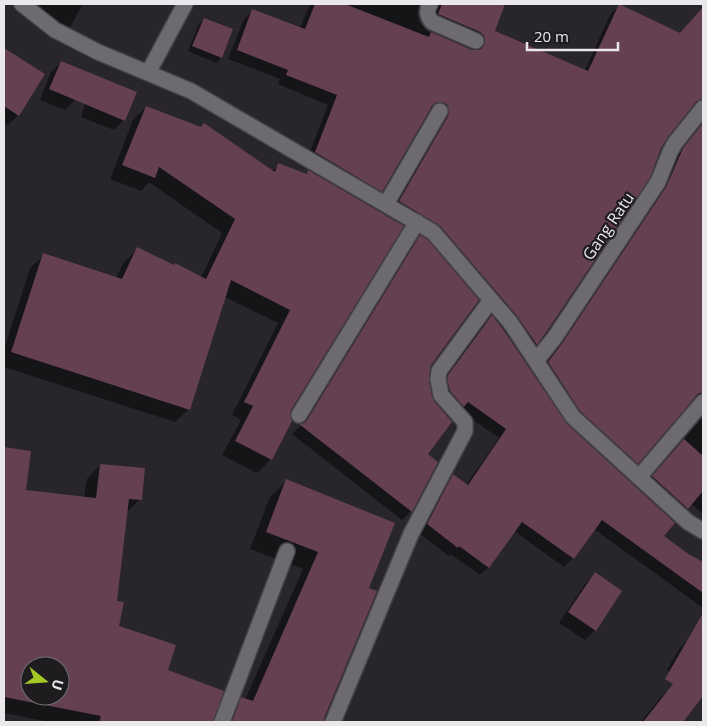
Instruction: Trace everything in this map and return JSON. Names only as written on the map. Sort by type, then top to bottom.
[{"type":"street","points":[[22,4],[55,30],[98,52],[191,91],[433,232],[510,322],[573,417],[688,522],[703,531]]},
{"type":"street","points":[[148,73],[185,4]]},
{"type":"street","points":[[430,4],[428,16],[432,22],[476,41]]},
{"type":"street","name":"Gang Ratu","points":[[536,361],[658,182],[675,142],[703,108]]},
{"type":"street","points":[[386,204],[440,111]]},
{"type":"street","points":[[299,415],[417,222]]},
{"type":"street","points":[[333,722],[411,534],[466,431],[465,422],[441,395],[438,379],[439,371],[491,300]]},
{"type":"street","points":[[639,477],[703,402]]},
{"type":"street","points":[[222,722],[287,551]]},
{"type":"building","points":[[315,4],[345,4],[429,37],[431,32],[472,50],[477,50],[481,49],[484,45],[484,36],[480,32],[438,14],[442,4],[505,4],[495,31],[588,71],[619,4],[680,33],[703,7],[703,99],[696,102],[668,137],[661,148],[650,178],[537,345],[517,316],[440,226],[399,201],[448,116],[448,106],[445,103],[435,103],[432,106],[382,192],[315,152],[337,95],[286,75],[288,70],[237,50],[252,9],[305,29]]},
{"type":"building","points":[[204,18],[233,29],[222,58],[192,46]]},
{"type":"building","points":[[4,48],[45,74],[19,116],[4,106]]},
{"type":"building","points":[[61,61],[137,92],[125,121],[49,89]]},
{"type":"building","points":[[146,106],[201,127],[204,123],[275,172],[278,163],[307,174],[308,170],[404,226],[291,410],[292,421],[272,460],[235,441],[253,406],[244,402],[290,310],[231,280],[190,410],[11,352],[43,253],[122,279],[137,247],[206,279],[235,219],[159,167],[155,178],[122,165]]},
{"type":"building","points":[[703,123],[703,393],[699,393],[696,396],[638,464],[580,411],[548,362],[666,187],[683,148]]},
{"type":"building","points":[[420,235],[427,239],[479,300],[431,365],[429,380],[432,397],[452,422],[428,454],[438,462],[412,512],[299,424],[307,420]]},
{"type":"building","points":[[492,315],[567,424],[675,523],[664,536],[703,562],[703,593],[602,520],[574,559],[522,522],[489,568],[459,546],[458,548],[427,524],[453,474],[468,485],[506,429],[468,402],[464,407],[450,391],[447,379]]},
{"type":"building","points":[[684,439],[703,456],[703,491],[688,509],[652,476]]},
{"type":"building","points":[[4,447],[31,451],[26,490],[96,498],[100,464],[145,468],[142,500],[129,499],[117,601],[124,602],[119,626],[176,645],[168,670],[224,691],[213,722],[99,722],[101,716],[50,706],[70,706],[70,656],[20,656],[20,700],[4,697]]},
{"type":"building","points":[[286,479],[395,523],[369,588],[377,591],[324,718],[324,722],[232,722],[241,697],[253,701],[318,552],[266,532]]},
{"type":"building","points":[[595,572],[622,591],[596,631],[568,612]]},
{"type":"building","points":[[703,613],[703,696],[683,722],[643,722],[673,684],[665,679]]}]
